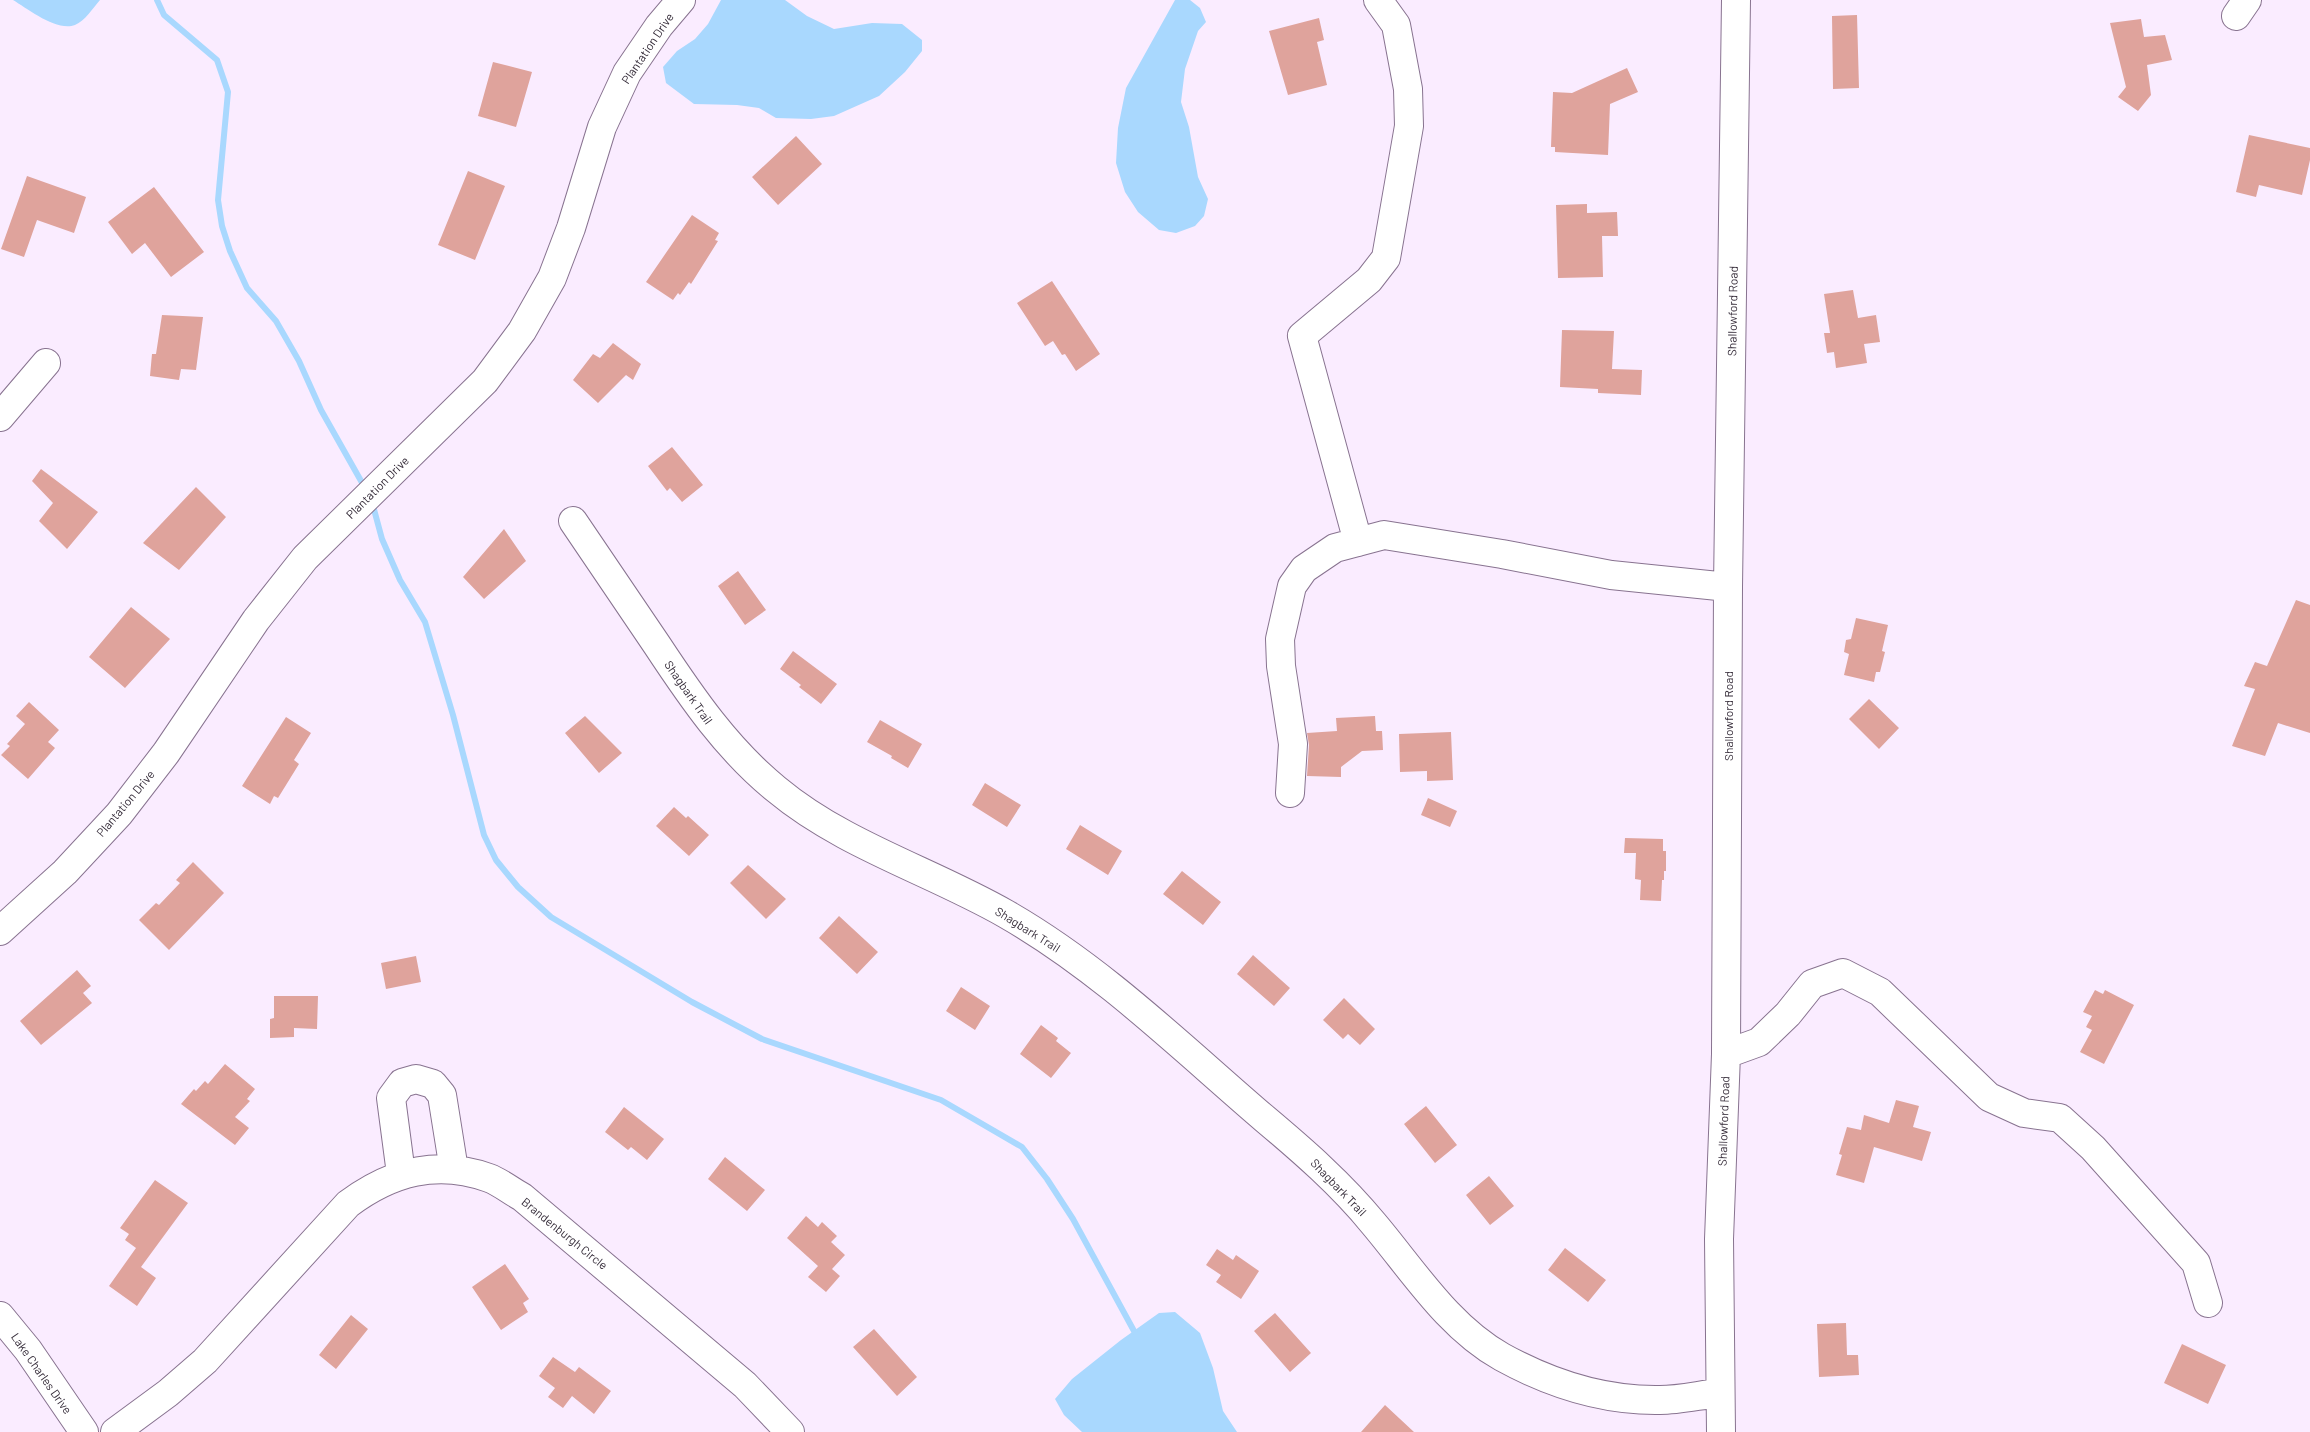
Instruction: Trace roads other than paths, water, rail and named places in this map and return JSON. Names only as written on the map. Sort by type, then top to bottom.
[{"type":"street","name":"Plantation Drive","points":[[0,931],[65,872],[119,814],[166,754],[256,620],[305,558],[485,381],[522,331],[552,278],[571,228],[602,128],[627,73],[659,26],[682,0]]},
{"type":"street","points":[[1358,542],[1302,336],[1369,280],[1386,258],[1409,126],[1408,89],[1396,25],[1378,0]]},
{"type":"street","name":"Shallowford Road","points":[[1721,1432],[1718,1239],[1726,1054],[1728,587],[1736,0]]},
{"type":"street","points":[[0,417],[46,363]]},
{"type":"street","name":"Shagbark Trail","points":[[573,520],[698,707],[734,751],[775,789],[806,812],[839,832],[957,888],[1007,915],[1056,945],[1100,977],[1312,1158],[1370,1219],[1445,1311],[1470,1334],[1490,1349],[1546,1379],[1602,1396],[1661,1400],[1719,1393]]},
{"type":"street","points":[[1290,793],[1293,744],[1281,666],[1280,639],[1292,586],[1304,569],[1334,548],[1384,535],[1502,554],[1611,575],[1728,587]]},
{"type":"street","points":[[1726,1054],[1759,1042],[1788,1014],[1812,984],[1843,973],[1880,992],[1988,1097],[2024,1113],[2060,1118],[2093,1148],[2196,1263],[2208,1304]]},
{"type":"street","points":[[400,1174],[391,1098],[402,1083],[416,1079],[433,1084],[442,1095],[454,1170]]},
{"type":"street","name":"Brandenburgh Circle","points":[[115,1432],[168,1393],[204,1361],[348,1204],[371,1187],[400,1174],[427,1170],[454,1170],[489,1178],[522,1197],[745,1385],[790,1432]]},
{"type":"street","name":"Lake Charles Drive","points":[[0,1316],[28,1350],[84,1432]]},
{"type":"water","points":[[13,0],[100,0],[82,21],[68,26],[51,23]]},
{"type":"water","points":[[721,0],[785,0],[807,16],[834,29],[872,23],[902,24],[922,40],[922,51],[905,72],[879,96],[834,116],[811,119],[776,118],[759,108],[737,105],[694,104],[666,83],[663,67],[677,51],[695,39],[708,24]]},
{"type":"water","points":[[1175,0],[1190,0],[1200,8],[1206,22],[1198,31],[1185,69],[1181,102],[1189,127],[1198,177],[1208,199],[1204,216],[1195,226],[1176,233],[1159,230],[1138,212],[1125,192],[1116,163],[1118,128],[1126,88]]},
{"type":"water","points":[[1175,1312],[1200,1333],[1213,1368],[1223,1411],[1237,1432],[1082,1432],[1064,1415],[1055,1399],[1072,1379],[1121,1340],[1159,1313]]},
{"type":"waterway","points":[[157,0],[164,15],[217,60],[228,92],[218,200],[222,226],[230,251],[247,288],[276,321],[299,361],[321,410],[365,488]]},
{"type":"waterway","points":[[372,502],[382,539],[400,580],[425,622],[453,715],[484,835],[496,860],[518,887],[551,917],[692,1002],[762,1039],[941,1100],[1022,1147],[1047,1179],[1073,1219],[1134,1331]]}]
